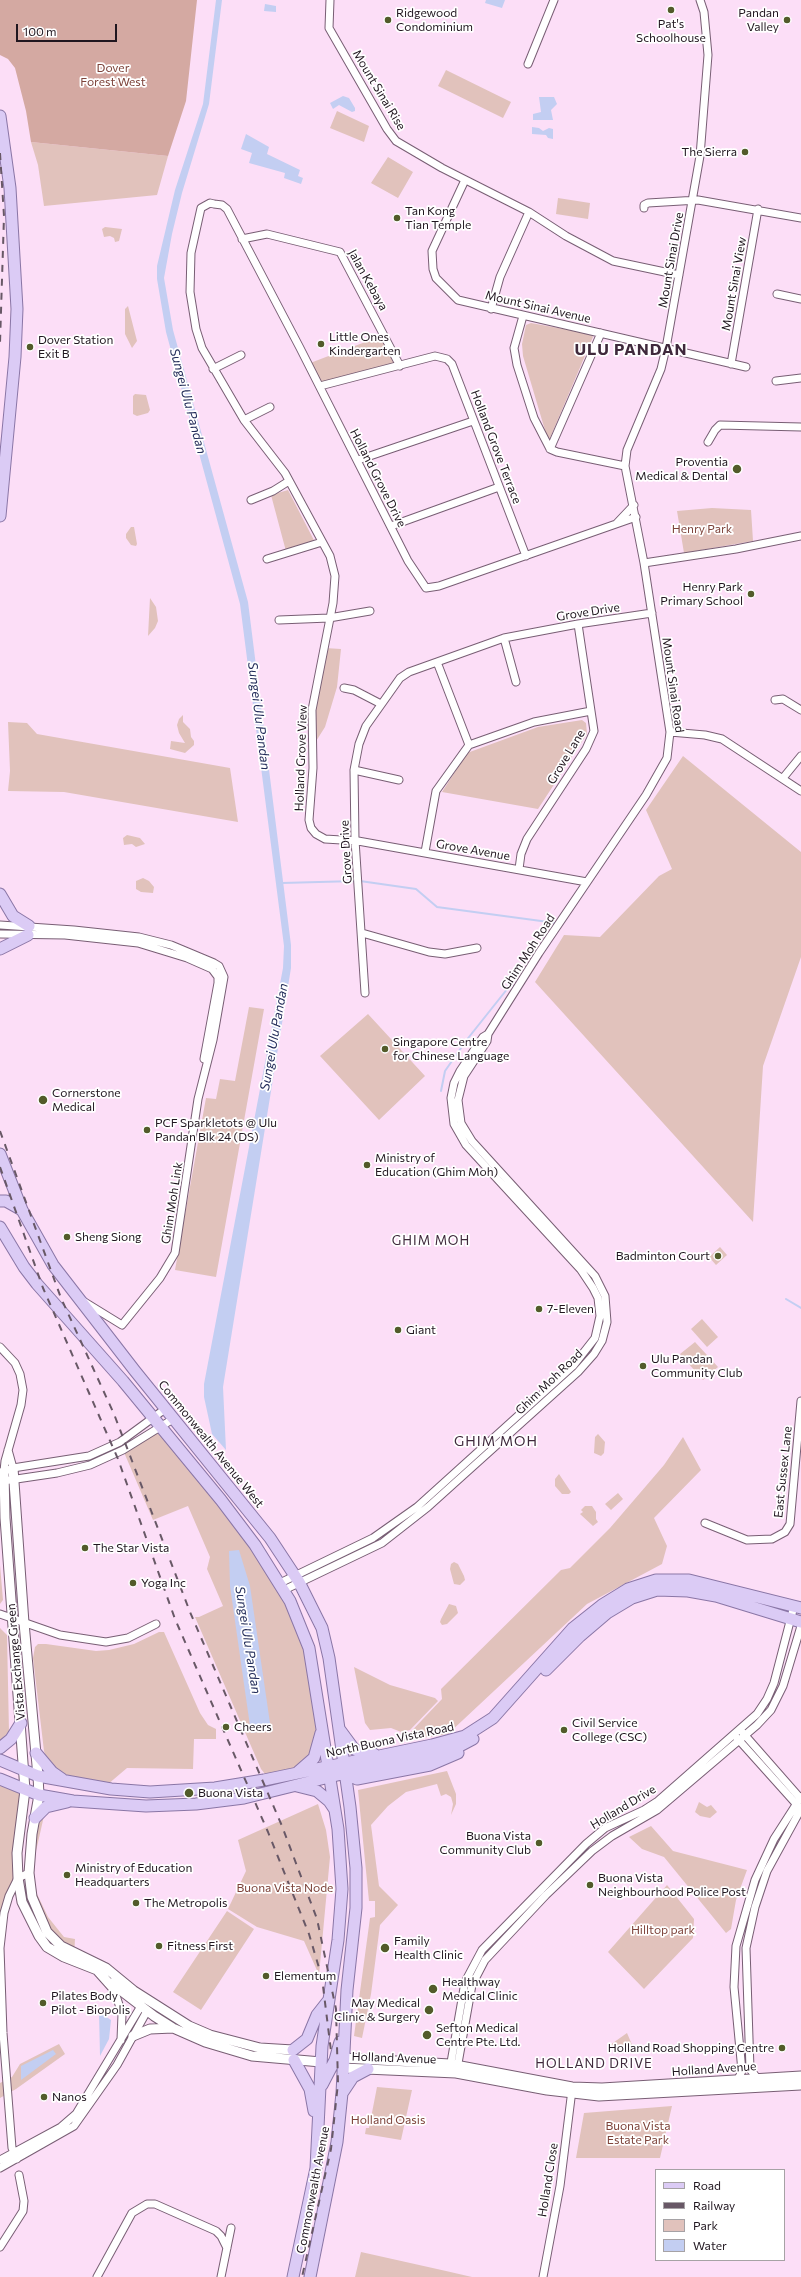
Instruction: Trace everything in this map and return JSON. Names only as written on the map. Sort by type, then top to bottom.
[{"type":"main road","points":[[0,116],[10,188],[17,309],[15,357],[0,516]]},
{"type":"main road","points":[[0,894],[13,916],[29,931],[0,949]]},
{"type":"main road","name":"Commonwealth Avenue West","points":[[0,1154],[22,1210],[53,1265],[77,1298],[165,1409],[251,1514],[297,1578],[311,1604],[325,1640],[344,1768]]},
{"type":"main road","points":[[0,1201],[6,1201],[22,1210]]},
{"type":"main road","points":[[0,1227],[24,1267],[37,1284],[123,1381],[156,1423],[221,1500],[282,1586],[309,1648],[330,1772]]},
{"type":"main road","name":"North Buona Vista Road","points":[[0,1760],[38,1776],[111,1789],[150,1792],[215,1788],[293,1780],[330,1772],[388,1754],[448,1741],[465,1736],[480,1728],[513,1698],[573,1628],[602,1605],[628,1589],[656,1580],[689,1580],[798,1607]]},
{"type":"main road","name":"North Buona Vista Road","points":[[344,1768],[357,1779],[430,1765],[453,1756],[459,1752],[464,1744],[491,1727],[580,1636],[608,1613],[632,1598],[657,1590],[688,1591],[716,1596],[796,1621]]},
{"type":"main road","points":[[0,1748],[11,1739],[21,1723]]},
{"type":"main road","points":[[338,1726],[347,1741],[359,1752],[388,1754]]},
{"type":"main road","points":[[322,1727],[314,1758],[293,1780],[317,1791],[329,1801],[336,1810]]},
{"type":"main road","points":[[36,1752],[52,1772],[67,1782]]},
{"type":"main road","points":[[319,2091],[340,2062],[339,2043],[345,2032],[356,1901],[353,1831],[344,1768]]},
{"type":"main road","name":"Commonwealth Avenue","points":[[293,2277],[316,2168],[322,2046],[338,1940],[342,1889],[336,1810],[330,1772]]},
{"type":"main road","name":"North Buona Vista Road","points":[[0,1779],[39,1795],[73,1801],[146,1806],[196,1804],[244,1798],[293,1780]]},
{"type":"main road","points":[[35,1818],[50,1806],[73,1801]]},
{"type":"main road","points":[[317,2127],[310,2089],[293,2055],[307,2039],[317,2015],[328,2000]]},
{"type":"main road","points":[[322,2046],[340,2062]]},
{"type":"main road","points":[[321,2062],[340,2062]]},
{"type":"main road","name":"Commonwealth Avenue","points":[[310,2277],[333,2168],[342,2093],[340,2062]]},
{"type":"main road","points":[[342,2093],[353,2077],[368,2069]]},
{"type":"street","name":"Mount Sinai Rise","points":[[330,0],[329,28],[391,135],[396,141],[414,153],[529,212],[566,236],[613,261],[679,275]]},
{"type":"street","points":[[528,64],[554,0]]},
{"type":"street","name":"Mount Sinai Drive","points":[[636,516],[625,466],[627,450],[661,369],[700,156],[708,55],[704,12],[700,0]]},
{"type":"street","name":"Mount Sinai Avenue","points":[[465,180],[432,251],[433,269],[436,278],[458,300],[491,309],[746,367]]},
{"type":"street","points":[[644,208],[644,205],[648,203],[692,200],[758,209],[801,218]]},
{"type":"street","name":"Holland Grove Drive","points":[[214,204],[222,205],[227,210],[320,386],[413,570],[426,588],[439,586],[636,516]]},
{"type":"street","name":"Holland Grove View","points":[[214,204],[205,206],[199,214],[191,253],[190,292],[196,329],[213,369],[244,420],[289,481],[330,556],[336,582],[325,648],[312,710],[313,768],[309,820],[316,834],[325,839],[355,840]]},
{"type":"street","name":"Mount Sinai View","points":[[731,364],[758,209]]},
{"type":"street","points":[[491,309],[500,277],[529,212]]},
{"type":"street","name":"Jalan Kebaya","points":[[242,239],[267,234],[340,252],[400,366]]},
{"type":"street","points":[[776,294],[801,299]]},
{"type":"street","points":[[522,316],[514,348],[517,365],[534,418],[550,449],[557,452],[625,466]]},
{"type":"street","points":[[550,449],[601,333]]},
{"type":"street","points":[[213,369],[240,355]]},
{"type":"street","name":"Holland Grove Terrace","points":[[400,366],[436,356],[447,359],[452,364],[526,556]]},
{"type":"street","points":[[320,386],[400,366]]},
{"type":"street","points":[[776,381],[801,378]]},
{"type":"street","points":[[244,420],[270,407]]},
{"type":"street","points":[[358,460],[474,422]]},
{"type":"street","points":[[708,442],[714,430],[720,425],[801,428]]},
{"type":"street","points":[[251,500],[289,481]]},
{"type":"street","points":[[391,526],[499,488]]},
{"type":"street","name":"Holland Grove Drive","points":[[616,524],[634,505]]},
{"type":"street","name":"Mount Sinai Road","points":[[587,882],[664,765],[667,758],[670,732],[636,516]]},
{"type":"street","points":[[644,563],[736,549],[801,536]]},
{"type":"street","points":[[267,559],[322,542]]},
{"type":"street","points":[[278,620],[329,618],[370,611]]},
{"type":"street","name":"Grove Drive","points":[[365,993],[355,840],[354,770],[363,734],[381,704],[404,675],[504,638],[578,624],[652,614]]},
{"type":"street","name":"Grove Lane","points":[[519,869],[521,854],[527,839],[592,740],[594,731],[578,624]]},
{"type":"street","points":[[504,638],[516,682]]},
{"type":"street","points":[[436,662],[469,745]]},
{"type":"street","points":[[344,688],[354,690],[381,704]]},
{"type":"street","points":[[775,700],[783,699],[801,710]]},
{"type":"street","points":[[425,852],[436,791],[469,745],[534,722],[591,711]]},
{"type":"street","points":[[670,732],[705,735],[722,739],[801,791]]},
{"type":"street","points":[[783,778],[801,756]]},
{"type":"street","points":[[354,770],[399,780]]},
{"type":"street","name":"Grove Avenue","points":[[355,840],[587,882]]},
{"type":"street","name":"Ghim Moh Road","points":[[282,1586],[388,1530],[418,1507],[573,1366],[595,1338],[600,1316],[602,1297],[581,1270],[466,1145],[458,1132],[452,1110],[454,1083],[460,1071],[483,1038],[488,1034],[587,882]]},
{"type":"street","name":"Ghim Moh Link","points":[[0,925],[29,931],[139,937],[214,963],[219,966],[224,977],[213,1040],[200,1086],[175,1253],[160,1278],[121,1325],[106,1313],[77,1298]]},
{"type":"street","name":"Ghim Moh Link","points":[[0,934],[29,931]]},
{"type":"street","points":[[362,932],[429,952],[446,954],[478,948]]},
{"type":"street","points":[[0,1347],[15,1363],[22,1382],[21,1405],[8,1450],[5,1473],[89,1456],[156,1423],[173,1419]]},
{"type":"street","name":"East Sussex Lane","points":[[705,1523],[747,1540],[772,1539],[784,1532],[790,1524],[801,1401]]},
{"type":"street","points":[[14,1480],[77,1470],[123,1450],[156,1423],[165,1409]]},
{"type":"street","name":"Vista Exchange Green","points":[[5,1473],[14,1480],[24,1624],[38,1776],[39,1795],[30,1848],[29,1873],[32,1897],[47,1932],[57,1943],[106,1968],[149,2005]]},
{"type":"street","name":"Vista Exchange Green","points":[[5,1473],[13,1619],[25,1790],[17,1853],[18,1878],[25,1910],[47,1947],[64,1957],[97,1970],[107,1979],[149,2005]]},
{"type":"street","name":"Holland Drive","points":[[453,2069],[472,1985],[485,1960],[546,1895],[592,1851],[612,1836],[658,1810],[740,1736],[767,1699],[796,1621],[798,1607]]},
{"type":"street","points":[[0,1614],[24,1624],[76,1639],[106,1642],[128,1638],[156,1624]]},
{"type":"street","name":"Holland Drive","points":[[453,2069],[465,1982],[482,1950],[586,1844],[605,1828],[644,1810],[658,1801],[771,1710],[777,1701],[783,1686],[801,1626]]},
{"type":"street","points":[[740,1736],[800,1803]]},
{"type":"street","points":[[757,2078],[753,2075],[750,2069],[746,1948],[754,1907],[767,1871],[800,1803]]},
{"type":"street","points":[[738,2079],[742,2071],[734,1987],[736,1946],[755,1880],[774,1840],[800,1803]]},
{"type":"street","points":[[15,2156],[1,2011],[0,1963],[2,1927],[9,1896],[18,1878],[29,1873]]},
{"type":"street","points":[[107,1979],[114,1989],[122,2014],[121,2042]]},
{"type":"street","points":[[149,2005],[229,2046],[252,2056],[293,2055],[321,2062]]},
{"type":"street","points":[[149,2005],[173,2028]]},
{"type":"street","points":[[0,2160],[15,2156],[74,2126],[101,2090],[133,2036],[149,2005]]},
{"type":"street","points":[[0,2168],[15,2156],[61,2127],[76,2114],[121,2042],[149,2005]]},
{"type":"street","points":[[133,2036],[150,2029],[173,2028],[229,2046]]},
{"type":"street","name":"Holland Avenue","points":[[340,2062],[453,2069],[599,2096],[801,2085]]},
{"type":"street","name":"Holland Avenue","points":[[340,2062],[368,2069],[453,2069]]},
{"type":"street","name":"Holland Avenue","points":[[572,2090],[801,2076]]},
{"type":"street","name":"Holland Close","points":[[543,2277],[560,2186],[572,2090]]},
{"type":"street","points":[[0,2247],[23,2210],[24,2201],[19,2175]]},
{"type":"street","points":[[98,2277],[132,2213],[147,2204],[156,2204],[216,2231],[225,2241],[227,2248]]},
{"type":"street","points":[[221,2277],[230,2228]]},
{"type":"green space","name":"Dover Forest West","points":[[0,0],[197,0],[186,101],[168,156],[31,142],[26,111],[15,68],[8,59],[0,55]]},
{"type":"green space","points":[[446,70],[511,102],[503,118],[438,86]]},
{"type":"green space","points":[[337,111],[369,126],[364,142],[330,128]]},
{"type":"green space","points":[[31,142],[168,156],[157,195],[44,206],[38,165]]},
{"type":"green space","points":[[388,157],[413,172],[398,198],[371,183]]},
{"type":"green space","points":[[558,198],[590,203],[588,219],[556,214]]},
{"type":"green space","points":[[105,227],[122,229],[119,241],[115,242],[114,238],[110,236],[104,237],[102,229]]},
{"type":"green space","points":[[128,306],[137,341],[132,348],[125,334],[125,309]]},
{"type":"green space","points":[[531,323],[591,334],[593,337],[550,438],[547,437],[523,356],[522,344],[526,325]]},
{"type":"green space","points":[[381,336],[395,365],[316,386],[305,365]]},
{"type":"green space","points":[[135,394],[146,395],[150,410],[148,413],[137,416],[133,414],[133,396]]},
{"type":"green space","points":[[288,490],[318,548],[287,555],[271,495]]},
{"type":"green space","name":"Henry Park","points":[[712,508],[751,510],[753,541],[684,553],[677,511]]},
{"type":"green space","points":[[131,527],[134,527],[137,544],[136,546],[131,545],[126,538],[126,534]]},
{"type":"green space","points":[[150,598],[156,607],[158,621],[155,628],[148,636]]},
{"type":"green space","points":[[325,648],[341,649],[337,687],[325,727],[313,746],[312,710]]},
{"type":"green space","points":[[183,715],[183,722],[190,729],[191,737],[194,741],[194,745],[185,753],[170,749],[171,741],[185,743],[179,733],[177,725],[179,719]]},
{"type":"green space","points":[[582,720],[586,723],[587,734],[538,809],[442,792],[467,753],[538,727]]},
{"type":"green space","points":[[8,722],[27,723],[37,734],[230,768],[238,822],[64,792],[8,791],[10,771]]},
{"type":"green space","points":[[683,756],[801,852],[801,957],[763,1066],[753,1222],[535,982],[564,935],[600,937],[659,876],[672,869],[646,810]]},
{"type":"green space","points":[[127,835],[140,838],[145,844],[136,847],[132,844],[124,845],[123,838]]},
{"type":"green space","points":[[143,878],[149,881],[154,887],[153,893],[141,892],[136,889],[136,881]]},
{"type":"green space","points":[[249,1007],[264,1009],[216,1277],[175,1270],[206,1098],[216,1099],[220,1079],[235,1081]]},
{"type":"green space","points":[[368,1014],[425,1076],[379,1120],[320,1056]]},
{"type":"green space","name":"Badminton Court","points":[[720,1247],[727,1255],[716,1265],[709,1257]]},
{"type":"green space","points":[[702,1319],[718,1337],[707,1347],[691,1329]]},
{"type":"green space","points":[[695,1342],[718,1367],[703,1380],[680,1354]]},
{"type":"green space","points":[[160,1427],[221,1500],[299,1621],[322,1727],[303,1770],[269,1779],[261,1769],[195,1617],[199,1617],[223,1606],[207,1569],[210,1557],[188,1506],[153,1520],[123,1450]]},
{"type":"green space","points":[[598,1434],[605,1442],[604,1453],[601,1456],[594,1453],[595,1437]]},
{"type":"green space","points":[[683,1437],[701,1470],[654,1518],[667,1546],[662,1564],[587,1604],[448,1734],[402,1741],[442,1699],[441,1689],[561,1570],[570,1568],[610,1528],[664,1465]]},
{"type":"green space","points":[[559,1474],[571,1492],[569,1494],[562,1494],[555,1486],[555,1479]]},
{"type":"green space","points":[[618,1493],[623,1499],[611,1510],[605,1504]]},
{"type":"green space","points":[[585,1506],[592,1506],[596,1512],[596,1519],[598,1522],[593,1526],[580,1514],[583,1512],[581,1510]]},
{"type":"green space","points":[[454,1562],[458,1564],[464,1576],[465,1580],[460,1585],[454,1584],[450,1569],[451,1564]]},
{"type":"green space","points":[[0,1565],[3,1600],[0,1604]]},
{"type":"green space","points":[[449,1604],[456,1606],[458,1613],[447,1624],[442,1625],[440,1622],[441,1619]]},
{"type":"green space","points":[[0,1628],[7,1635],[9,1732],[0,1741]]},
{"type":"green space","points":[[159,1632],[164,1632],[200,1713],[208,1725],[216,1729],[216,1739],[194,1739],[193,1769],[127,1768],[107,1785],[62,1776],[46,1757],[44,1751],[33,1658],[35,1647],[38,1644],[46,1644],[96,1651],[109,1650],[134,1644]]},
{"type":"green space","points":[[354,1667],[390,1685],[435,1698],[438,1701],[410,1730],[401,1732],[391,1728],[370,1730],[365,1723]]},
{"type":"green space","points":[[447,1771],[456,1794],[456,1804],[451,1815],[453,1804],[451,1797],[446,1794],[441,1796],[437,1784],[406,1792],[388,1806],[371,1825],[379,1886],[398,1905],[380,1925],[371,1994],[362,2038],[354,2036],[370,1918],[375,1917],[375,1901],[369,1901],[358,1790]]},
{"type":"green space","points":[[0,1779],[25,1790],[18,1878],[0,1928]]},
{"type":"green space","points":[[699,1802],[707,1807],[711,1805],[717,1812],[710,1818],[700,1816],[695,1812]]},
{"type":"green space","name":"Buona Vista Node","points":[[318,1804],[326,1830],[330,1857],[319,1975],[304,1941],[257,1927],[228,1909],[246,1871],[238,1840]]},
{"type":"green space","points":[[46,1807],[34,1860],[34,1879],[37,1894],[48,1917],[64,1937],[75,1939],[74,1957],[59,1949],[32,1897],[32,1834]]},
{"type":"green space","points":[[651,1826],[673,1851],[747,1870],[736,1900],[731,1929],[726,1933],[664,1857],[642,1849],[629,1837]]},
{"type":"green space","name":"Hilltop park","points":[[667,1885],[694,1919],[693,1938],[644,1989],[608,1952]]},
{"type":"green space","points":[[227,1911],[254,1929],[201,2010],[173,1992]]},
{"type":"green space","points":[[627,2033],[633,2047],[626,2053],[610,2045]]},
{"type":"green space","points":[[59,2044],[65,2054],[16,2089],[0,2098],[0,2083],[12,2077],[20,2064]]},
{"type":"green space","name":"Holland Oasis","points":[[377,2087],[412,2090],[401,2140],[365,2134],[366,2128],[369,2128]]},
{"type":"green space","name":"Buona Vista Estate Park","points":[[672,2106],[660,2158],[576,2158],[584,2113]]},
{"type":"green space","points":[[361,2252],[446,2271],[472,2277],[355,2277]]},
{"type":"water","name":"Sungei Ulu Pandan","points":[[216,0],[222,0],[209,104],[182,193],[172,234],[164,278],[173,330],[248,602],[291,945],[291,968],[223,1387],[226,1450],[212,1434],[204,1397],[204,1384],[283,968],[284,946],[240,604],[166,332],[157,279],[157,266],[175,190],[203,104]]},
{"type":"water","points":[[486,0],[505,0],[502,8],[485,3]]},
{"type":"water","points":[[265,4],[276,6],[276,12],[264,11]]},
{"type":"water","points":[[343,96],[349,98],[355,108],[355,111],[352,112],[339,105],[333,109],[330,103]]},
{"type":"water","points":[[539,97],[554,97],[557,104],[551,110],[553,120],[533,120],[533,114],[541,112]]},
{"type":"water","points":[[532,127],[539,128],[543,131],[549,128],[553,129],[553,139],[548,138],[546,135],[532,134]]},
{"type":"water","points":[[246,134],[269,147],[267,154],[300,170],[298,176],[303,178],[301,184],[284,178],[285,173],[249,163],[252,153],[241,149]]},
{"type":"water","name":"Sungei Ulu Pandan","points":[[239,1550],[250,1586],[271,1730],[251,1733],[230,1586],[229,1551]]},
{"type":"water","points":[[99,2012],[111,2020],[109,2039],[100,2056]]},
{"type":"water","points":[[53,2050],[56,2054],[21,2080],[21,2066]]},
{"type":"waterway","points":[[282,883],[356,881]]},
{"type":"waterway","points":[[360,881],[416,889],[437,907],[556,923]]},
{"type":"waterway","points":[[465,1042],[508,988]]},
{"type":"waterway","points":[[441,1091],[445,1071],[461,1048]]},
{"type":"waterway","points":[[786,1299],[801,1308]]},
{"type":"railway","points":[[0,153],[4,216],[0,343]]},
{"type":"railway","points":[[0,1131],[61,1298],[114,1414],[190,1612],[282,1826],[317,1919],[336,2009],[338,2083],[331,2149],[302,2277]]},
{"type":"railway","points":[[0,1167],[43,1288],[118,1459],[175,1619],[268,1832],[309,1934],[322,1978],[331,2051]]},
{"type":"railway","points":[[322,2160],[327,2132]]},
{"type":"place","name":"Pat's Schoolhouse","points":[[671,10]]},
{"type":"place","name":"Ridgewood Condominium","points":[[388,20]]},
{"type":"place","name":"Pandan Valley","points":[[787,20]]},
{"type":"place","name":"The Sierra","points":[[745,152]]},
{"type":"place","name":"Tan Kong Tian Temple","points":[[397,218]]},
{"type":"place","name":"Little Ones Kindergarten","points":[[321,344]]},
{"type":"place","name":"Dover Station Exit B","points":[[30,347]]},
{"type":"place","name":"Proventia Medical & Dental","points":[[737,469]]},
{"type":"place","name":"Henry Park Primary School","points":[[751,594]]},
{"type":"place","name":"Singapore Centre for Chinese Language","points":[[385,1049]]},
{"type":"place","name":"Cornerstone Medical","points":[[43,1100]]},
{"type":"place","name":"PCF Sparkletots @ Ulu Pandan Blk 24 (DS)","points":[[147,1130]]},
{"type":"place","name":"Ministry of Education (Ghim Moh)","points":[[367,1165]]},
{"type":"place","name":"Sheng Siong","points":[[67,1237]]},
{"type":"place","name":"Badminton Court","points":[[718,1256]]},
{"type":"place","name":"7-Eleven","points":[[539,1309]]},
{"type":"place","name":"Giant","points":[[398,1330]]},
{"type":"place","name":"Ulu Pandan Community Club","points":[[643,1366]]},
{"type":"place","name":"The Star Vista","points":[[85,1548]]},
{"type":"place","name":"Yoga Inc","points":[[133,1583]]},
{"type":"place","name":"Cheers","points":[[226,1727]]},
{"type":"place","name":"Civil Service College (CSC)","points":[[564,1730]]},
{"type":"place","name":"Buona Vista","points":[[189,1793]]},
{"type":"place","name":"Buona Vista Community Club","points":[[539,1843]]},
{"type":"place","name":"Ministry of Education Headquarters","points":[[67,1875]]},
{"type":"place","name":"Buona Vista Neighbourhood Police Post","points":[[590,1885]]},
{"type":"place","name":"The Metropolis","points":[[136,1903]]},
{"type":"place","name":"Fitness First","points":[[159,1946]]},
{"type":"place","name":"Family Health Clinic","points":[[385,1948]]},
{"type":"place","name":"Elementum","points":[[266,1976]]},
{"type":"place","name":"Healthway Medical Clinic","points":[[433,1989]]},
{"type":"place","name":"Pilates Body Pilot - Biopolis","points":[[43,2003]]},
{"type":"place","name":"May Medical Clinic & Surgery","points":[[429,2010]]},
{"type":"place","name":"Sefton Medical Centre Pte. Ltd.","points":[[427,2035]]},
{"type":"place","name":"Holland Road Shopping Centre","points":[[782,2048]]},
{"type":"place","name":"Nanos","points":[[44,2097]]},
{"type":"district","name":"ULU PANDAN","points":[[631,350]]},
{"type":"district","name":"GHIM MOH","points":[[431,1241]]},
{"type":"district","name":"GHIM MOH","points":[[496,1441]]},
{"type":"district","name":"HOLLAND DRIVE","points":[[594,2064]]}]
